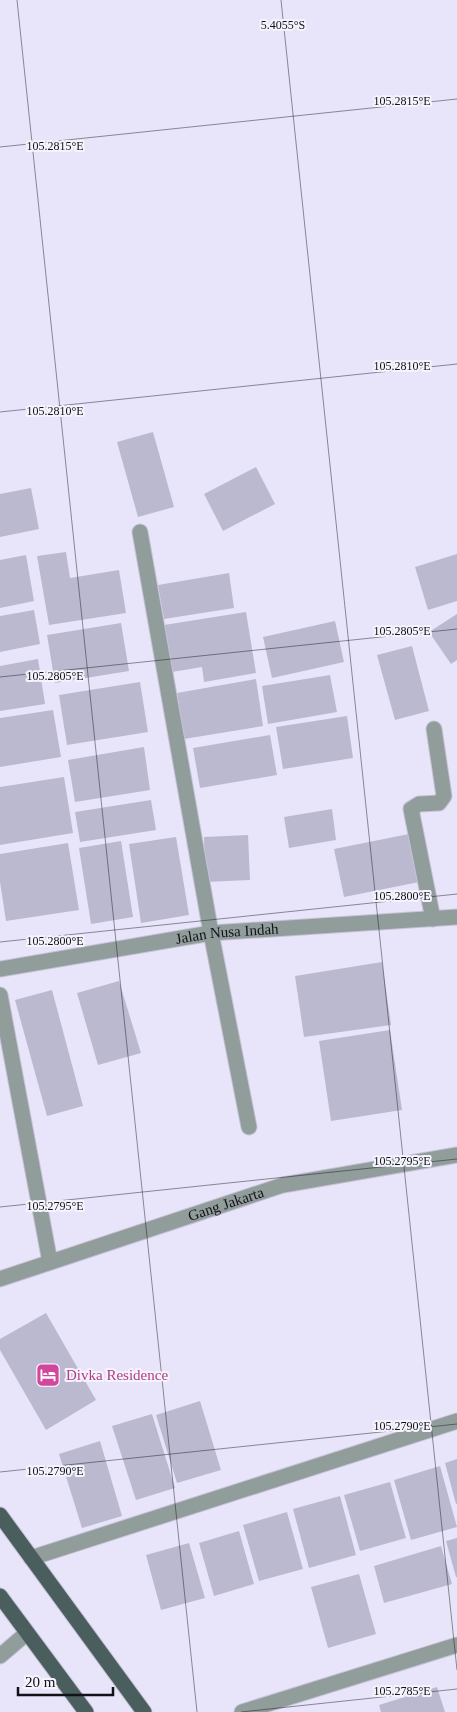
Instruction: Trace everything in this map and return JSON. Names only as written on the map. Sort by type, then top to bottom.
[{"type":"main road","points":[[0,1515],[144,1712]]},
{"type":"main road","points":[[0,1596],[86,1712]]},
{"type":"street","points":[[140,532],[211,933],[249,1126]]},
{"type":"street","points":[[432,918],[411,810],[419,804],[439,803],[444,796],[434,729]]},
{"type":"street","name":"Jalan Nusa Indah","points":[[0,969],[211,933],[457,917]]},
{"type":"street","points":[[0,995],[50,1262]]},
{"type":"street","name":"Gang Jakarta","points":[[0,1279],[283,1186],[457,1156]]},
{"type":"street","points":[[30,1558],[457,1421]]},
{"type":"street","points":[[0,1656],[27,1633]]},
{"type":"street","points":[[242,1712],[457,1645]]},
{"type":"building","points":[[153,432],[174,507],[138,517],[117,442]]},
{"type":"building","points":[[256,467],[275,504],[223,531],[204,494]]},
{"type":"building","points":[[31,488],[39,529],[0,537],[0,494]]},
{"type":"building","points":[[66,552],[70,578],[119,570],[126,613],[49,625],[37,556]]},
{"type":"building","points":[[457,554],[457,601],[428,610],[415,567]]},
{"type":"building","points":[[26,555],[34,601],[0,608],[0,560]]},
{"type":"building","points":[[229,573],[234,608],[164,619],[158,585]]},
{"type":"building","points":[[34,610],[40,644],[0,652],[0,616]]},
{"type":"building","points":[[246,612],[256,673],[204,682],[202,667],[172,672],[164,625]]},
{"type":"building","points":[[457,614],[457,660],[451,664],[429,632]]},
{"type":"building","points":[[335,621],[344,662],[272,678],[263,637]]},
{"type":"building","points":[[121,623],[129,671],[55,683],[47,635]]},
{"type":"building","points":[[412,646],[429,711],[395,720],[377,655]]},
{"type":"building","points":[[38,659],[45,704],[0,711],[0,666]]},
{"type":"building","points":[[330,675],[337,712],[268,724],[262,686]]},
{"type":"building","points":[[256,679],[263,726],[184,739],[177,693]]},
{"type":"building","points":[[140,682],[148,732],[67,745],[59,695]]},
{"type":"building","points":[[53,710],[61,757],[0,767],[0,718]]},
{"type":"building","points":[[347,716],[353,758],[283,769],[276,727]]},
{"type":"building","points":[[270,735],[277,775],[200,788],[193,748]]},
{"type":"building","points":[[144,747],[150,790],[75,802],[68,760]]},
{"type":"building","points":[[64,777],[73,833],[0,845],[0,787]]},
{"type":"building","points":[[151,800],[156,830],[80,842],[75,812]]},
{"type":"building","points":[[332,809],[336,840],[289,848],[284,817]]},
{"type":"building","points":[[409,834],[419,882],[344,897],[334,849]]},
{"type":"building","points":[[248,835],[250,880],[205,882],[204,837]]},
{"type":"building","points":[[176,837],[189,915],[141,923],[129,844]]},
{"type":"building","points":[[121,841],[133,917],[91,924],[79,848]]},
{"type":"building","points":[[68,843],[79,910],[6,921],[0,882],[0,854]]},
{"type":"building","points":[[382,962],[391,1025],[304,1037],[295,976]]},
{"type":"building","points":[[119,981],[141,1053],[98,1065],[77,993]]},
{"type":"building","points":[[52,990],[83,1106],[47,1116],[15,1000]]},
{"type":"building","points":[[390,1030],[402,1110],[331,1121],[319,1041]]},
{"type":"building","name":"Divka Residence","points":[[46,1313],[96,1400],[46,1430],[0,1350],[0,1339]]},
{"type":"building","points":[[200,1401],[221,1470],[177,1483],[156,1415]]},
{"type":"building","points":[[152,1414],[175,1488],[136,1500],[112,1426]]},
{"type":"building","points":[[100,1441],[122,1516],[82,1528],[59,1454]]},
{"type":"building","points":[[457,1459],[457,1504],[456,1504],[445,1463]]},
{"type":"building","points":[[440,1466],[457,1527],[411,1540],[394,1480]]},
{"type":"building","points":[[390,1482],[406,1538],[360,1551],[344,1495]]},
{"type":"building","points":[[340,1496],[356,1555],[309,1568],[293,1509]]},
{"type":"building","points":[[287,1512],[303,1569],[259,1581],[243,1525]]},
{"type":"building","points":[[239,1531],[254,1584],[214,1596],[199,1543]]},
{"type":"building","points":[[457,1538],[457,1577],[456,1577],[446,1541]]},
{"type":"building","points":[[189,1543],[205,1598],[161,1610],[146,1555]]},
{"type":"building","points":[[441,1546],[452,1584],[384,1603],[374,1566]]},
{"type":"building","points":[[359,1574],[376,1634],[328,1648],[311,1587]]},
{"type":"building","points":[[437,1687],[445,1712],[381,1712],[379,1705]]},
{"type":"place","name":"Divka Residence","points":[[48,1375]]}]
